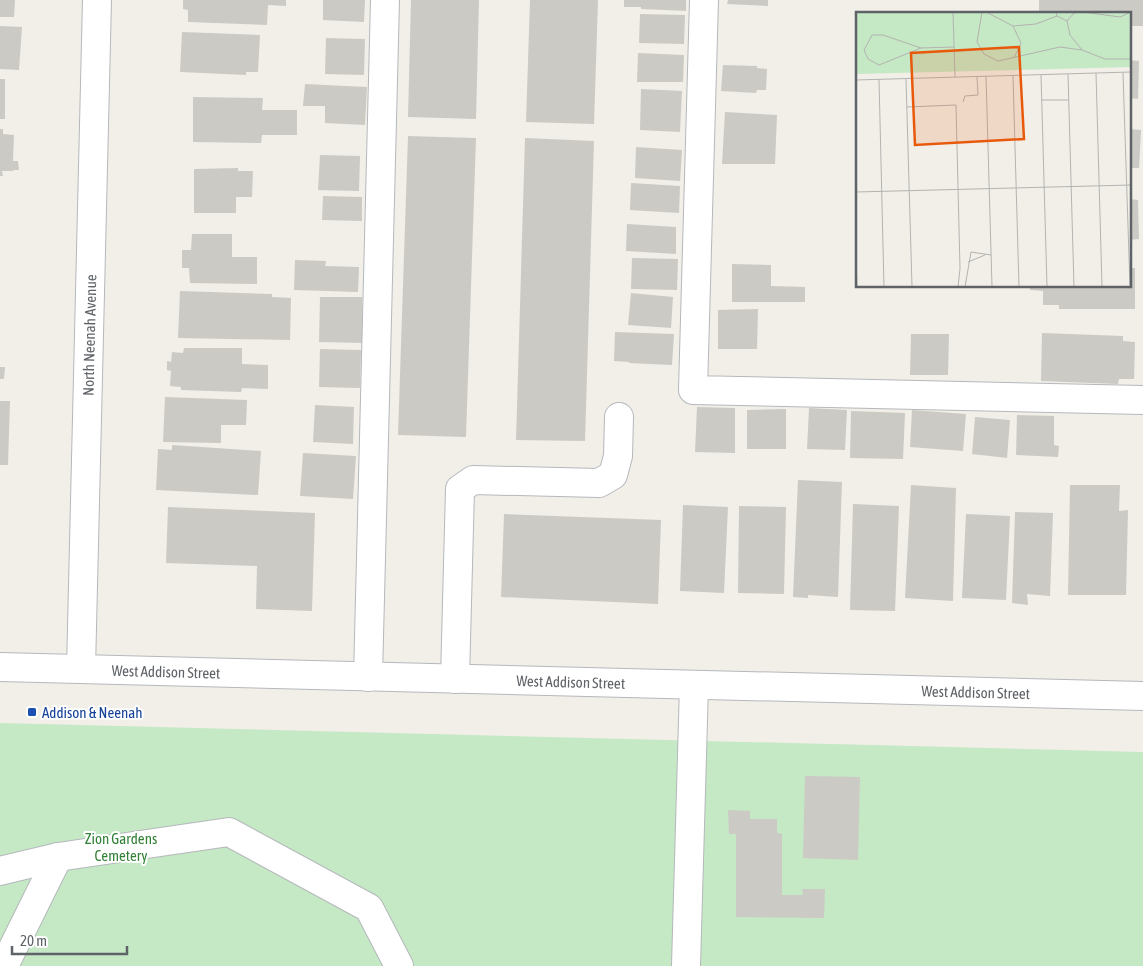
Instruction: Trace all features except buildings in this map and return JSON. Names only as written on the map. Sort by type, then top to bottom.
[{"type":"street","name":"North Neenah Avenue","points":[[81,670],[97,0]]},
{"type":"street","points":[[368,677],[385,0]]},
{"type":"street","points":[[704,0],[693,390],[1143,400]]},
{"type":"street","points":[[455,679],[460,489],[473,480],[599,483],[613,475],[618,456],[619,417]]},
{"type":"street","name":"West Addison Street","points":[[0,667],[1143,696]]},
{"type":"street","points":[[686,966],[694,685]]},
{"type":"street","points":[[0,871],[58,857],[229,832],[370,908],[399,966]]},
{"type":"street","points":[[4,966],[58,857]]},
{"type":"green space","name":"Zion Gardens Cemetery","points":[[0,723],[1143,752],[1143,966],[0,966]]},
{"type":"place","name":"Addison & Neenah","points":[[32,712]]}]
